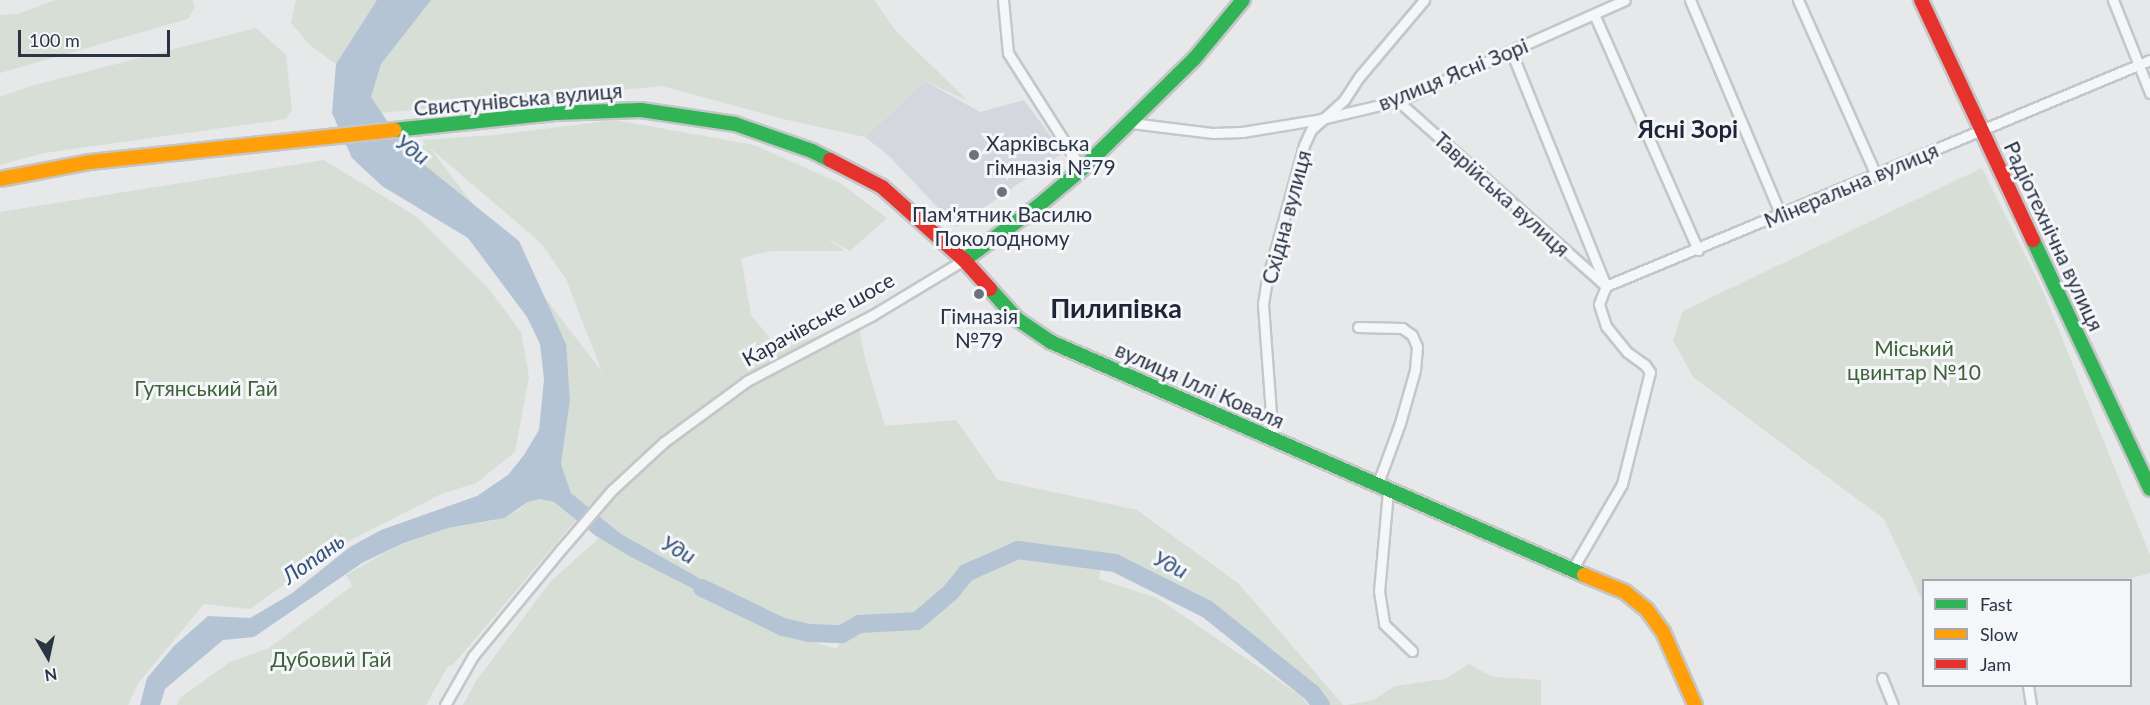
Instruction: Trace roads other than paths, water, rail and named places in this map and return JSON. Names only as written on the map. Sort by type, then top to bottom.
[{"type":"main road","name":"Карачівське шосе","points":[[964,260],[1038,206],[1082,170],[1195,58],[1243,0]]},
{"type":"main road","name":"Радіотехнічна вулиця","points":[[1921,0],[2150,489]]},
{"type":"main road","name":"Свистунівська вулиця","points":[[0,179],[90,162],[317,140],[555,113],[641,110],[735,124],[812,152],[882,187],[964,260]]},
{"type":"main road","name":"вулиця Іллі Коваля","points":[[964,260],[1017,319],[1051,342],[1382,489],[1625,592],[1647,610],[1667,641],[1695,705]]},
{"type":"street","points":[[1003,0],[1008,52],[1082,170]]},
{"type":"street","name":"Східна вулиця","points":[[1273,441],[1263,304],[1266,284],[1304,145],[1311,130],[1344,100],[1359,77],[1424,0]]},
{"type":"street","name":"вулиця Ясні Зорі","points":[[1131,123],[1213,133],[1242,132],[1321,119],[1398,101],[1625,0]]},
{"type":"street","points":[[1690,0],[1781,215]]},
{"type":"street","points":[[1798,0],[1876,175]]},
{"type":"street","points":[[2113,0],[2150,93]]},
{"type":"street","points":[[1594,14],[1698,250]]},
{"type":"street","points":[[1511,51],[1606,286],[1599,304],[1606,326],[1627,352],[1646,365],[1650,372],[1622,484],[1572,570]]},
{"type":"street","name":"Мінеральна вулиця","points":[[1606,286],[1698,250],[2150,60]]},
{"type":"street","name":"Таврійська вулиця","points":[[1398,101],[1606,286]]},
{"type":"street","name":"Карачівське шосе","points":[[445,705],[473,656],[563,547],[611,490],[664,442],[747,381],[871,316],[964,260]]},
{"type":"street","points":[[1358,327],[1402,328],[1412,335],[1417,347],[1414,370],[1382,489],[1379,591],[1384,624],[1412,651]]},
{"type":"street","points":[[1882,678],[1893,705]]},
{"type":"street","points":[[2028,687],[2031,705]]},
{"type":"water","points":[[377,0],[431,0],[381,64],[371,97],[407,151],[519,241],[566,344],[570,400],[561,464],[571,493],[621,534],[722,591],[725,605],[631,557],[596,536],[554,502],[540,499],[528,502],[504,518],[448,528],[401,544],[362,563],[254,637],[223,640],[165,689],[160,705],[140,705],[147,678],[174,646],[208,616],[250,618],[291,594],[350,547],[381,530],[477,496],[508,475],[524,455],[539,430],[544,379],[540,344],[527,317],[468,238],[382,186],[352,158],[332,113],[336,64]]},
{"type":"waterway","name":"Уди","points":[[702,588],[783,627],[809,633],[842,634],[859,624],[917,621],[950,593],[966,573],[1018,550],[1115,563],[1207,609],[1312,693],[1321,705]]},
{"type":"place","name":"Харківська гімназія №79","points":[[974,155]]},
{"type":"place","name":"Пам'ятник Василю Поколодному","points":[[1002,192]]},
{"type":"place","name":"Гімназія №79","points":[[979,294]]},
{"type":"district","name":"Ясні Зорі","points":[[1688,129]]},
{"type":"district","name":"Пилипівка","points":[[1116,308]]},
{"type":"park label","name":"Міський цвинтар №10","points":[[1914,360]]},
{"type":"park label","name":"Гутянський Гай","points":[[206,388]]},
{"type":"park label","name":"Дубовий Гай","points":[[331,659]]},
{"type":"water label","name":"Лопань","points":[[313,558]]}]
